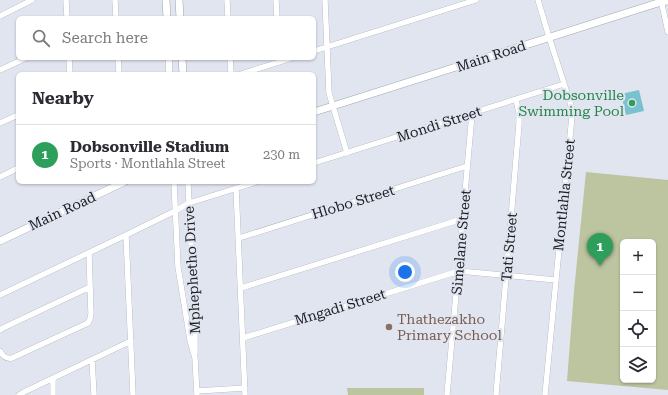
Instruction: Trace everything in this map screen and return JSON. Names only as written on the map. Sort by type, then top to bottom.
[{"type":"street","points":[[0,16],[31,0]]},
{"type":"street","points":[[66,0],[67,16]]},
{"type":"street","points":[[115,0],[116,16]]},
{"type":"street","points":[[166,0],[167,16]]},
{"type":"street","points":[[179,0],[180,16]]},
{"type":"street","points":[[227,0],[228,16]]},
{"type":"street","points":[[276,0],[277,16]]},
{"type":"street","points":[[325,0],[329,94],[347,153]]},
{"type":"street","points":[[316,50],[476,0]]},
{"type":"street","name":"Montlahla Street","points":[[538,0],[572,109],[572,122],[545,395]]},
{"type":"street","points":[[663,1],[668,32]]},
{"type":"street","name":"Main Road","points":[[316,111],[663,1]]},
{"type":"street","points":[[0,70],[22,60]]},
{"type":"street","points":[[69,60],[70,72]]},
{"type":"street","points":[[118,60],[119,72]]},
{"type":"street","points":[[169,60],[169,72]]},
{"type":"street","points":[[182,60],[183,72]]},
{"type":"street","points":[[230,60],[231,72]]},
{"type":"street","points":[[246,72],[279,60]]},
{"type":"street","name":"Mondi Street","points":[[316,163],[564,84]]},
{"type":"street","name":"Tati Street","points":[[496,395],[519,124],[519,113],[516,100]]},
{"type":"street","name":"Simelane Street","points":[[447,395],[472,114]]},
{"type":"street","points":[[0,123],[16,116]]},
{"type":"street","name":"Hlobo Street","points":[[239,238],[467,166]]},
{"type":"street","points":[[0,177],[16,169]]},
{"type":"street","name":"Main Road","points":[[0,241],[120,184]]},
{"type":"street","name":"Mphephetho Drive","points":[[174,184],[178,267],[190,340],[195,358]]},
{"type":"street","name":"Mphephetho Drive","points":[[188,184],[197,393]]},
{"type":"street","points":[[0,295],[189,203],[249,184]]},
{"type":"street","points":[[236,188],[245,395]]},
{"type":"street","points":[[241,288],[462,219]]},
{"type":"street","points":[[126,235],[133,395]]},
{"type":"street","points":[[0,351],[2,356],[5,358],[12,358],[88,323],[91,314],[89,253]]},
{"type":"street","name":"Mngadi Street","points":[[243,338],[458,271],[556,280]]},
{"type":"street","points":[[0,330],[90,287]]},
{"type":"street","points":[[19,395],[131,341]]},
{"type":"street","points":[[92,360],[94,395]]},
{"type":"street","points":[[52,379],[53,395]]},
{"type":"street","points":[[197,393],[245,388]]},
{"type":"green space","points":[[586,172],[668,180],[668,390],[567,381]]},
{"type":"green space","points":[[347,388],[424,388],[424,395],[348,395]]},
{"type":"water","name":"Dobsonville Swimming Pool","points":[[639,90],[644,111],[626,115],[621,94]]},
{"type":"place","name":"Dobsonville Swimming Pool","points":[[632,103]]},
{"type":"place","name":"Dobsonville Stadium","points":[[600,266]]},
{"type":"place","name":"Thathezakho Primary School","points":[[389,327]]}]
